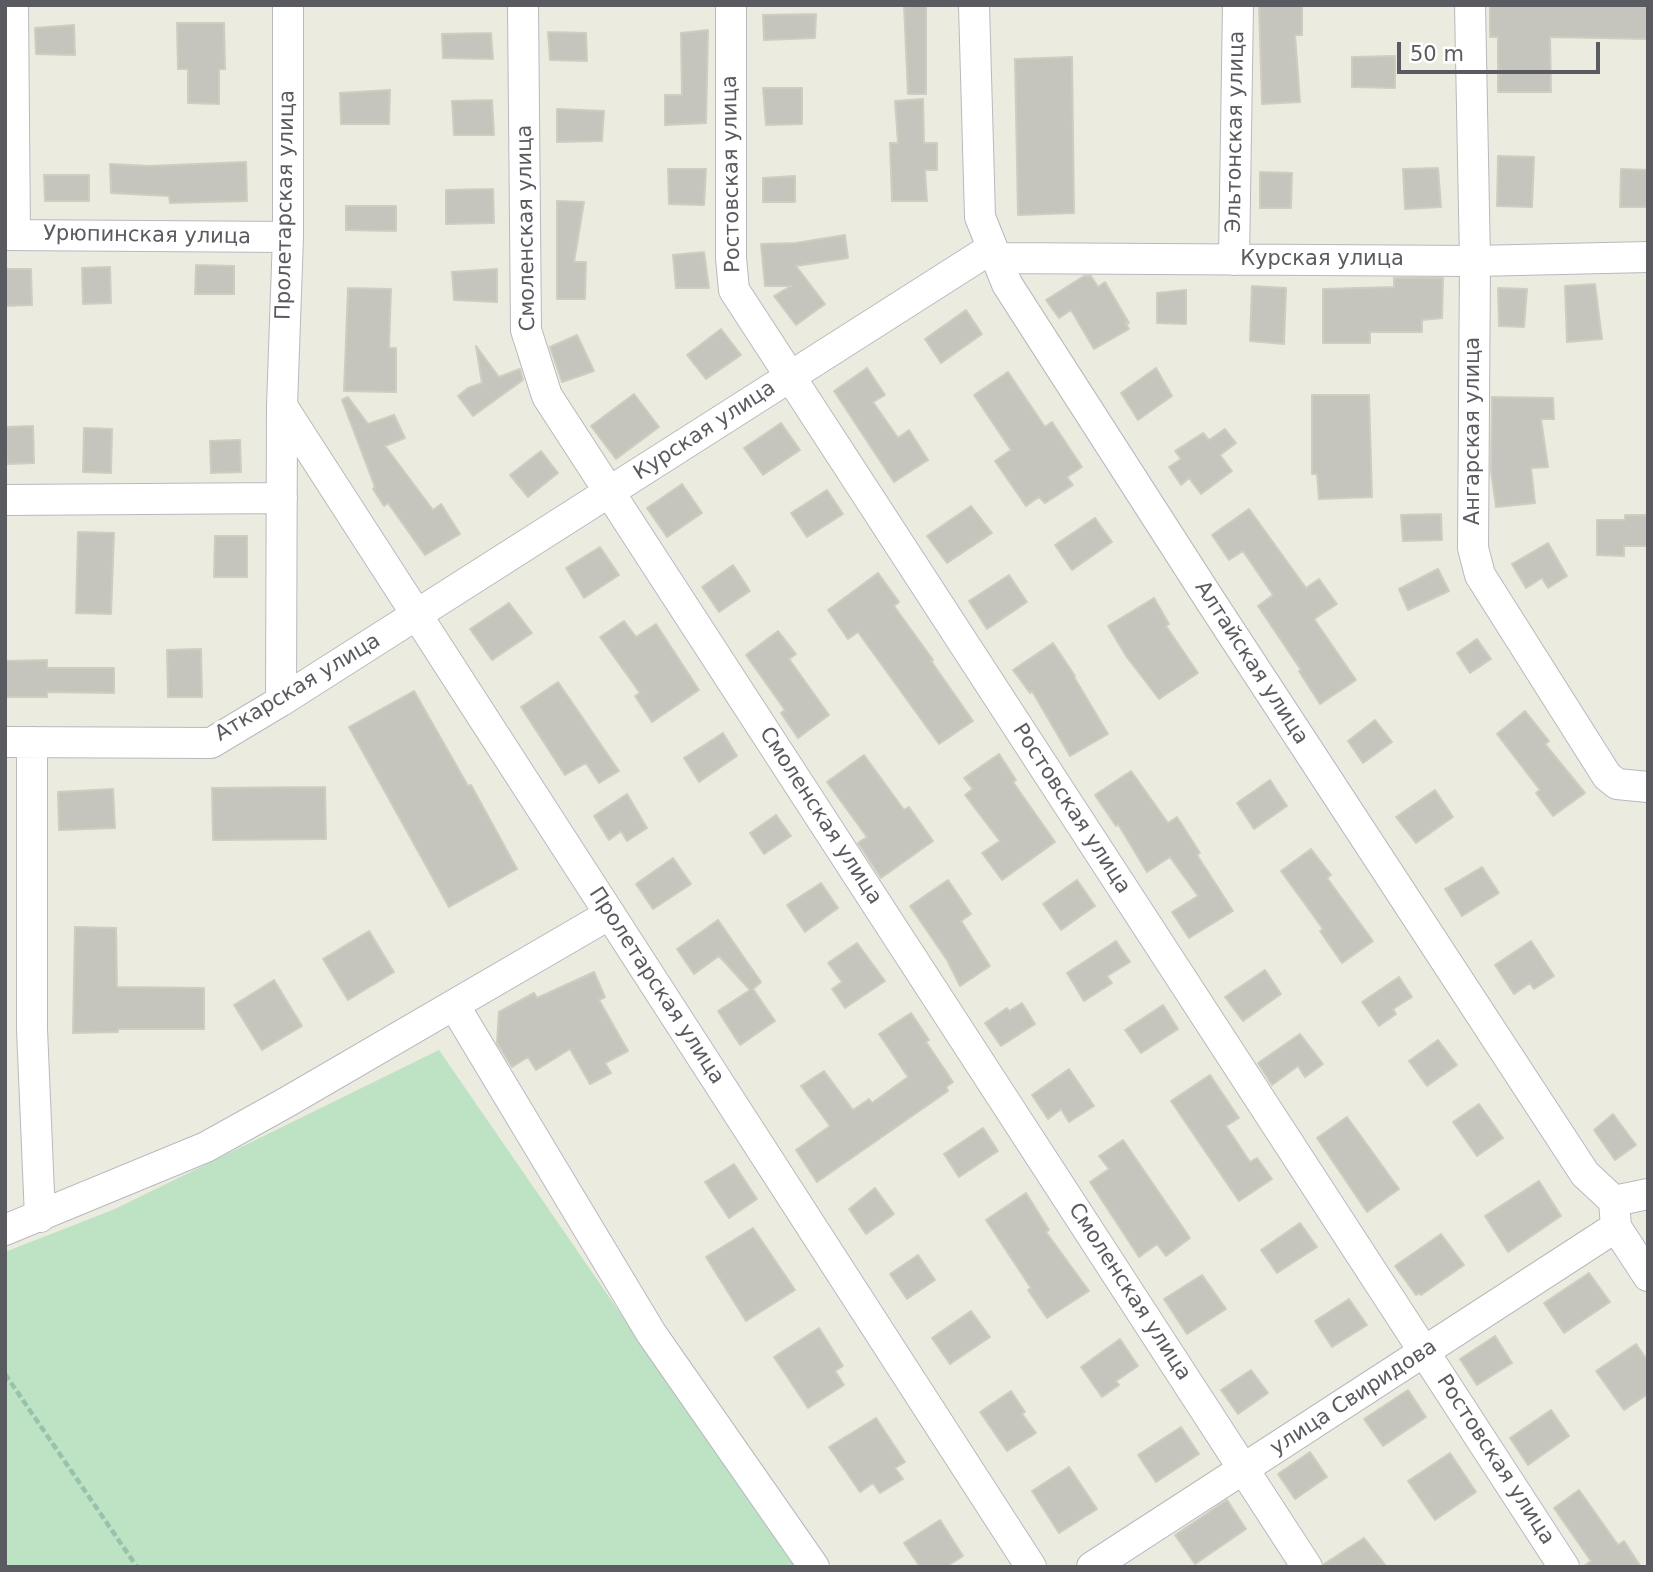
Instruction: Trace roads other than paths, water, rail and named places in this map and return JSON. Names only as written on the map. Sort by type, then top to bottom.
[{"type":"street","points":[[10,235],[13,5]]},
{"type":"street","name":"Пролетарская улица","points":[[281,701],[282,406],[288,237],[288,5]]},
{"type":"street","name":"Смоленская улица","points":[[523,5],[526,330],[547,396],[1307,1567]]},
{"type":"street","name":"Ростовская улица","points":[[731,5],[731,258],[734,290],[1564,1567]]},
{"type":"street","name":"Алтайская улица","points":[[974,5],[980,217],[1007,284],[1585,1174],[1615,1214],[1648,1276]]},
{"type":"street","name":"Эльтонская улица","points":[[1234,260],[1238,5]]},
{"type":"street","name":"Ангарская улица","points":[[1470,5],[1475,261],[1474,548],[1480,575],[1607,776],[1617,784],[1648,787]]},
{"type":"street","name":"Урюпинская улица","points":[[10,235],[288,237]]},
{"type":"street","name":"Курская улица","points":[[417,614],[789,377],[995,253],[1234,260],[1475,261],[1648,257]]},
{"type":"street","name":"Пролетарская улица","points":[[282,406],[1031,1567]]},
{"type":"street","points":[[5,500],[282,498]]},
{"type":"street","name":"Аткарская улица","points":[[19,742],[211,743],[417,614]]},
{"type":"street","points":[[19,742],[19,1029],[40,1217]]},
{"type":"street","points":[[5,1230],[206,1147],[610,914]]},
{"type":"street","points":[[454,1005],[651,1333],[814,1567]]},
{"type":"street","name":"улица Свиридова","points":[[1092,1567],[1424,1352],[1615,1214],[1648,1194]]}]
